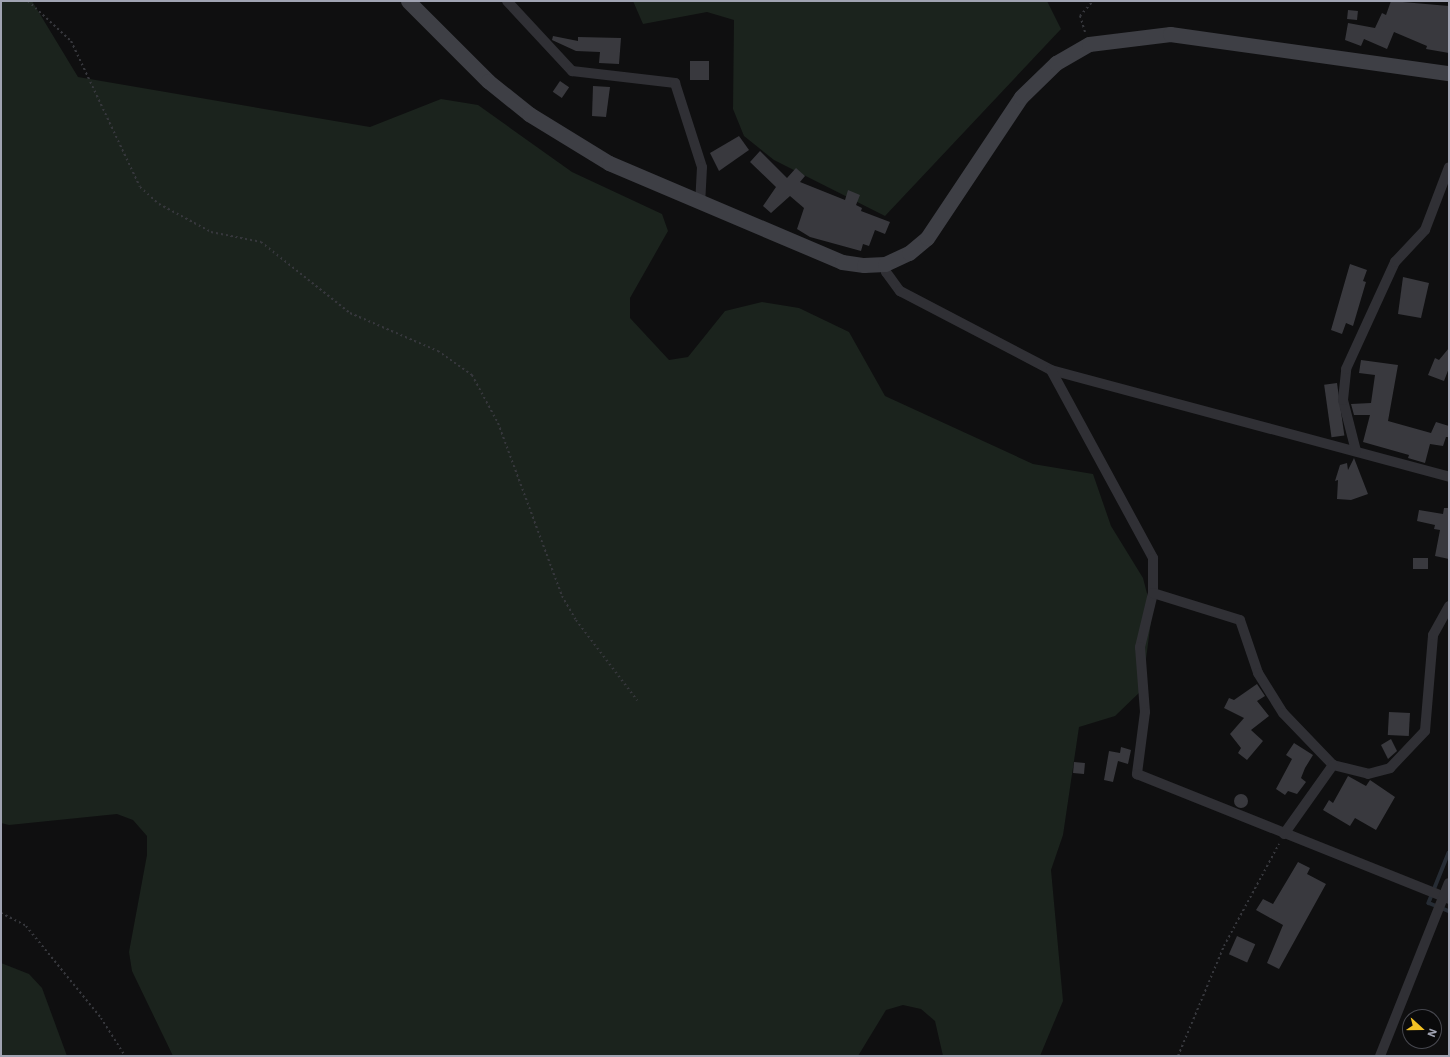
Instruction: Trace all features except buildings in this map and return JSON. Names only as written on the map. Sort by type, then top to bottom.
[{"type":"street","points":[[408,1],[488,81],[529,114],[609,163],[700,200],[842,262],[885,264],[910,253],[927,238],[1021,97],[1056,63],[1088,44],[1170,34],[1449,73]]},
{"type":"street","points":[[507,1],[572,71],[675,83],[702,167],[700,200]]},
{"type":"street","points":[[1356,451],[1344,407],[1346,368],[1394,262],[1425,230],[1449,167]]},
{"type":"street","points":[[885,264],[886,272],[900,291],[1051,370],[1449,477]]},
{"type":"street","points":[[1051,370],[1150,551],[1155,565],[1153,593],[1140,647],[1145,712],[1137,774],[1443,899]]},
{"type":"street","points":[[1153,593],[1230,615],[1243,623],[1262,681],[1283,713],[1333,765],[1379,774],[1390,768],[1422,734],[1428,711],[1434,635],[1449,606]]},
{"type":"street","points":[[1284,834],[1333,765]]},
{"type":"street","points":[[1380,1056],[1449,883]]},
{"type":"path","points":[[28,1],[71,41],[140,187],[159,204],[211,232],[261,242],[350,314],[438,351],[472,375],[498,423],[562,596],[576,620],[637,700]]},
{"type":"path","points":[[1088,44],[1080,16],[1093,1]]},
{"type":"path","points":[[1178,1056],[1224,946],[1284,834]]},
{"type":"path","points":[[1,913],[26,926],[101,1018],[125,1056]]},
{"type":"shaded area","points":[[1,1],[32,1],[78,77],[370,127],[441,99],[478,105],[572,172],[662,214],[668,231],[630,298],[630,318],[669,360],[688,357],[725,311],[762,302],[799,308],[849,332],[885,396],[1033,464],[1093,474],[1111,526],[1143,578],[1152,613],[1142,690],[1115,716],[1079,727],[1063,835],[1051,870],[1063,1001],[1040,1056],[943,1056],[935,1021],[921,1009],[903,1005],[886,1010],[858,1056],[173,1056],[132,971],[129,952],[147,855],[147,836],[133,820],[117,814],[9,825],[1,823]]},
{"type":"shaded area","points":[[633,1],[1047,1],[1061,29],[885,216],[774,160],[744,136],[733,109],[734,20],[707,12],[643,24]]},
{"type":"shaded area","points":[[1,963],[29,974],[42,988],[67,1056],[1,1056]]},
{"type":"waterway","points":[[1449,853],[1429,903],[1449,911]]}]
